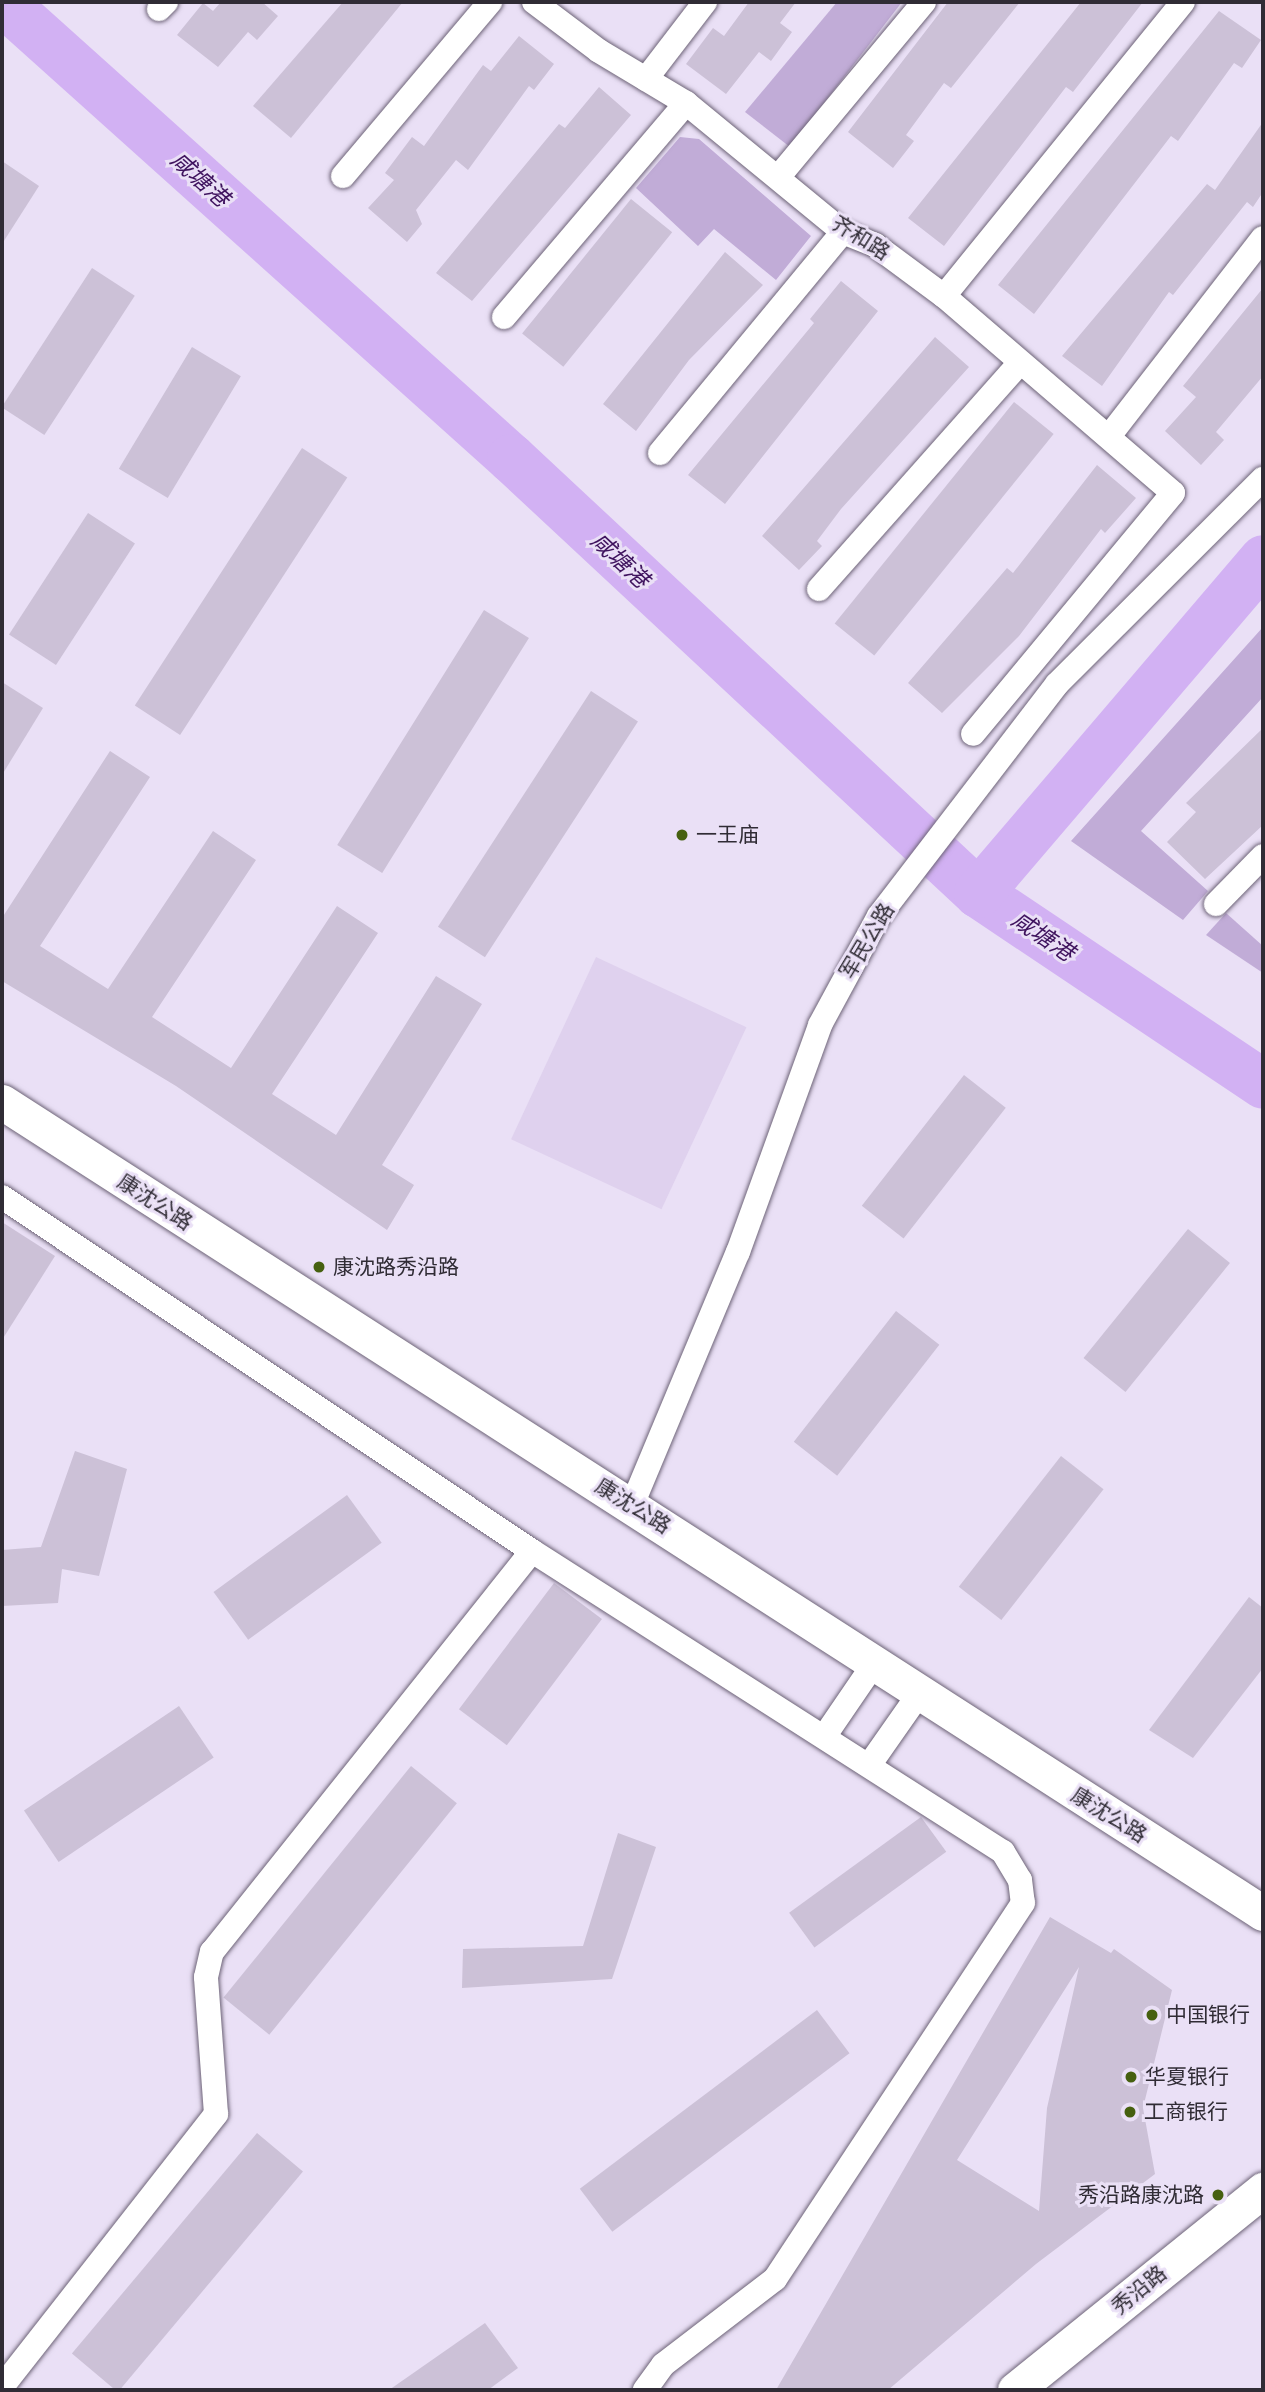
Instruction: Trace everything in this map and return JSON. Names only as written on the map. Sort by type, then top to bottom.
[{"type":"street","points":[[343,176],[490,2]]},
{"type":"street","name":"齐和路","points":[[534,2],[646,79],[686,103],[780,175],[843,232],[875,245],[944,296],[1019,364],[1110,435],[1173,493],[973,734]]},
{"type":"street","points":[[646,79],[705,2]]},
{"type":"street","points":[[780,175],[924,2]]},
{"type":"street","points":[[944,296],[1183,2]]},
{"type":"street","points":[[504,317],[686,103]]},
{"type":"street","points":[[660,453],[843,232]]},
{"type":"street","points":[[1110,435],[1263,238]]},
{"type":"street","points":[[819,589],[1019,364]]},
{"type":"street","name":"军民公路","points":[[632,1505],[738,1252],[820,1025],[878,916],[1057,684],[1263,479]]},
{"type":"street","points":[[1216,904],[1263,856]]},
{"type":"street","name":"康沈公路","points":[[2,1102],[469,1406],[632,1505],[873,1665],[1263,1913]]},
{"type":"street","points":[[2,1197],[532,1551],[826,1734],[1003,1852],[1020,1880],[1023,1903],[775,2279],[663,2365],[645,2390]]},
{"type":"street","points":[[2,2387],[216,2114],[206,1977],[212,1952],[532,1551]]},
{"type":"street","points":[[826,1734],[873,1665]]},
{"type":"street","points":[[870,1764],[919,1694]]},
{"type":"street","name":"秀沿路","points":[[1014,2390],[1263,2190]]},
{"type":"shaded area","points":[[837,2],[902,2],[790,147],[745,112]]},
{"type":"shaded area","points":[[680,137],[699,139],[811,236],[776,280],[714,229],[698,246],[636,188]]},
{"type":"shaded area","points":[[1263,627],[1263,697],[1141,831],[1208,891],[1183,920],[1071,841]]},
{"type":"shaded area","points":[[1226,913],[1263,946],[1263,973],[1206,935]]},
{"type":"shaded area","points":[[596,957],[746,1027],[662,1209],[511,1139]]},
{"type":"building","points":[[221,2],[262,2],[278,16],[257,40],[248,32],[218,67],[177,35],[203,3],[213,11]]},
{"type":"building","points":[[343,2],[403,2],[291,138],[253,106]]},
{"type":"building","points":[[749,2],[796,2],[780,23],[792,32],[771,61],[759,52],[726,94],[686,64],[713,28],[724,36]]},
{"type":"building","points":[[948,2],[1020,2],[951,88],[944,83],[906,135],[914,141],[893,168],[848,132]]},
{"type":"building","points":[[1081,2],[1143,2],[1073,92],[1066,87],[944,246],[908,218]]},
{"type":"building","points":[[1219,11],[1261,40],[1242,68],[1234,63],[1178,141],[1171,136],[1034,314],[998,285]]},
{"type":"building","points":[[519,36],[554,64],[534,90],[529,86],[468,170],[456,160],[416,210],[422,224],[407,242],[368,208],[394,180],[385,173],[412,137],[424,146],[483,65],[491,71]]},
{"type":"building","points":[[599,87],[631,115],[472,301],[436,273],[559,124],[565,128]]},
{"type":"building","points":[[1263,122],[1263,192],[1253,207],[1247,202],[1173,295],[1169,292],[1102,386],[1062,356],[1207,184],[1215,190]]},
{"type":"building","points":[[2,161],[39,186],[2,244]]},
{"type":"building","points":[[631,199],[672,232],[563,367],[522,333]]},
{"type":"building","points":[[725,252],[763,285],[689,360],[636,431],[603,404]]},
{"type":"building","points":[[92,268],[135,296],[44,435],[2,407]]},
{"type":"building","points":[[841,281],[878,311],[725,504],[688,475],[814,323],[810,319]]},
{"type":"building","points":[[1263,288],[1263,376],[1216,432],[1224,440],[1201,465],[1165,431],[1196,397],[1183,386]]},
{"type":"building","points":[[935,337],[969,367],[841,509],[817,541],[822,546],[799,570],[762,536]]},
{"type":"building","points":[[192,347],[241,376],[168,498],[119,469]]},
{"type":"building","points":[[1014,402],[1054,434],[874,656],[835,623]]},
{"type":"building","points":[[302,448],[347,477],[180,735],[135,705]]},
{"type":"building","points":[[1097,465],[1136,498],[1105,533],[1101,529],[1019,636],[942,713],[908,683],[1007,568],[1013,573]]},
{"type":"building","points":[[88,513],[135,543],[56,665],[9,635]]},
{"type":"building","points":[[484,610],[529,638],[382,873],[337,845]]},
{"type":"building","points":[[2,682],[43,708],[2,775]]},
{"type":"building","points":[[591,691],[638,721],[485,957],[438,927]]},
{"type":"building","points":[[1263,728],[1263,825],[1205,879],[1167,842],[1196,812],[1186,803]]},
{"type":"building","points":[[110,751],[150,777],[40,946],[108,989],[213,831],[256,860],[152,1017],[231,1068],[337,906],[378,933],[272,1094],[336,1135],[436,976],[482,1004],[382,1165],[414,1185],[387,1230],[176,1086],[2,981],[2,918]]},
{"type":"building","points":[[964,1075],[1006,1108],[904,1238],[862,1206]]},
{"type":"building","points":[[2,1222],[55,1256],[2,1340]]},
{"type":"building","points":[[1188,1229],[1230,1263],[1125,1392],[1084,1358]]},
{"type":"building","points":[[896,1311],[939,1345],[837,1476],[794,1442]]},
{"type":"building","points":[[75,1451],[127,1469],[99,1576],[62,1569],[58,1603],[2,1606],[2,1550],[41,1547]]},
{"type":"building","points":[[1061,1456],[1104,1489],[1001,1620],[959,1587]]},
{"type":"building","points":[[347,1495],[382,1543],[248,1640],[214,1592]]},
{"type":"building","points":[[554,1583],[602,1619],[507,1745],[459,1709]]},
{"type":"building","points":[[1249,1597],[1263,1608],[1263,1668],[1193,1758],[1149,1730]]},
{"type":"building","points":[[179,1706],[214,1757],[59,1862],[24,1811]]},
{"type":"building","points":[[411,1766],[457,1803],[269,2035],[223,1998]]},
{"type":"building","points":[[921,1817],[946,1852],[814,1948],[789,1913]]},
{"type":"building","points":[[618,1833],[656,1847],[612,1979],[462,1988],[463,1949],[583,1946]]},
{"type":"building","points":[[1050,1917],[1111,1953],[1114,1949],[1172,1990],[1143,2108],[1155,2174],[1036,2264],[888,2390],[776,2390]],"holes":[[[1079,1967],[1047,2108],[1039,2211],[957,2160]]]},
{"type":"building","points":[[817,2010],[849,2053],[612,2232],[580,2189]]},
{"type":"building","points":[[257,2133],[303,2172],[120,2390],[115,2390],[72,2354]]},
{"type":"building","points":[[485,2323],[518,2368],[488,2390],[389,2390]]},
{"type":"waterway","name":"咸塘港","points":[[3,2],[511,458],[978,893],[1263,1084]]},
{"type":"waterway","points":[[978,893],[1263,559]]},
{"type":"place","name":"一王庙","points":[[682,835]]},
{"type":"place","name":"康沈路秀沿路","points":[[319,1267]]},
{"type":"place","name":"中国银行","points":[[1152,2015]]},
{"type":"place","name":"华夏银行","points":[[1131,2077]]},
{"type":"place","name":"工商银行","points":[[1130,2112]]},
{"type":"place","name":"秀沿路康沈路","points":[[1218,2195]]}]
